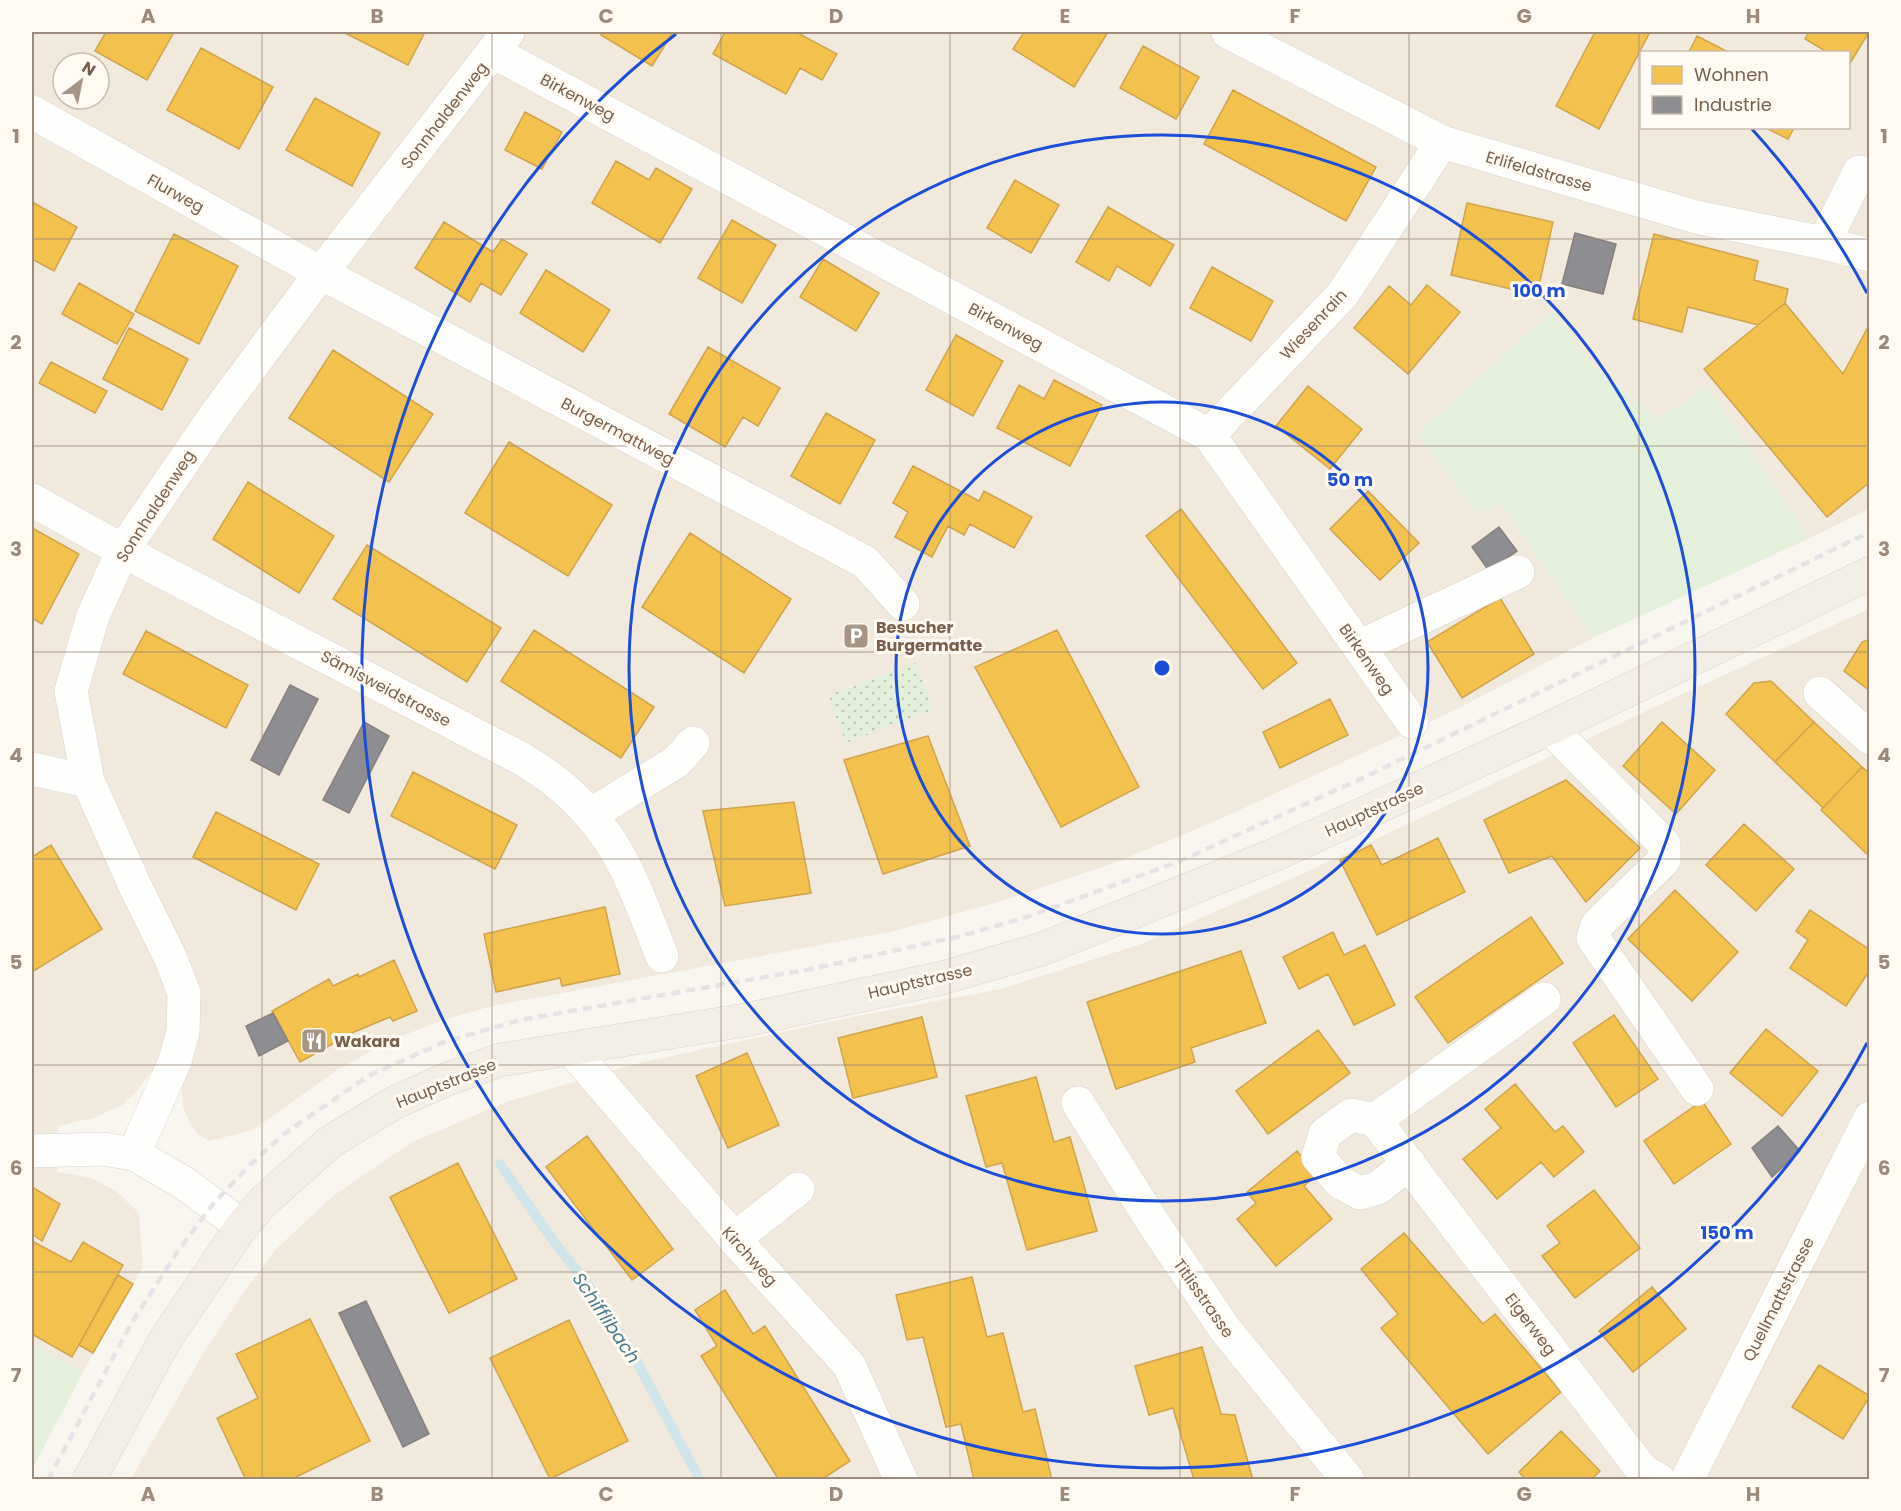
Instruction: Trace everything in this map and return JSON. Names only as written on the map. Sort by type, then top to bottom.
[{"type":"main road","name":"Hauptstrasse","points":[[89,1479],[165,1340],[242,1226],[264,1201],[330,1142],[394,1103],[445,1080],[500,1060],[757,1018],[942,978],[1041,949],[1276,854],[1550,728],[1869,573]]},
{"type":"street","name":"Erlifeldstrasse","points":[[1228,32],[1442,142],[1696,217],[1824,243],[1869,255]]},
{"type":"street","name":"Sonnhaldenweg","points":[[134,1154],[175,1061],[183,1032],[184,993],[171,959],[88,781],[72,691],[93,616],[123,550],[216,414],[321,273],[501,42]]},
{"type":"street","name":"Birkenweg","points":[[501,42],[1209,435],[1412,722]]},
{"type":"street","name":"Flurweg","points":[[32,112],[321,273]]},
{"type":"street","name":"Wiesenrain","points":[[1209,435],[1343,294],[1442,142]]},
{"type":"street","points":[[1824,243],[1859,172],[1869,177]]},
{"type":"street","name":"Burgermattweg","points":[[321,273],[865,562],[903,604]]},
{"type":"street","name":"Sämisweidstrasse","points":[[32,500],[522,759],[554,780],[568,791],[590,815],[627,870],[662,956]]},
{"type":"street","points":[[1359,647],[1518,572]]},
{"type":"street","points":[[1820,693],[1869,738]]},
{"type":"street","points":[[1550,728],[1664,844],[1664,860],[1597,925],[1593,938],[1697,1089]]},
{"type":"street","points":[[590,815],[676,762],[693,743]]},
{"type":"street","points":[[32,769],[88,781]]},
{"type":"street","points":[[1408,1164],[1378,1188],[1360,1192],[1341,1183],[1318,1157],[1325,1134],[1351,1115],[1375,1120],[1544,999]]},
{"type":"street","name":"Kirchweg","points":[[571,1049],[734,1239],[849,1365],[901,1479]]},
{"type":"street","name":"Titlisstrasse","points":[[1078,1104],[1150,1218],[1224,1328],[1348,1479]]},
{"type":"street","name":"Quellmattstrasse","points":[[1687,1479],[1869,1118]]},
{"type":"street","name":"Eigerweg","points":[[1375,1120],[1642,1470],[1659,1479]]},
{"type":"street","points":[[32,1151],[103,1149],[134,1154],[184,1183],[242,1226]]},
{"type":"street","points":[[734,1239],[798,1189]]},
{"type":"shaded area","points":[[32,32],[1869,32],[1869,509],[1810,538],[1707,387],[1657,419],[1588,359],[1554,310],[1500,503],[1593,638],[1451,712],[1220,819],[1122,860],[1002,901],[890,932],[492,1006],[443,1020],[389,1041],[336,1071],[253,1130],[209,1141],[199,1135],[190,1124],[183,1107],[182,1087],[152,1071],[135,1093],[122,1105],[94,1118],[58,1126],[57,1172],[92,1178],[117,1192],[139,1213],[143,1267],[83,1372],[32,1345]]},
{"type":"shaded area","points":[[1869,609],[1869,1479],[130,1480],[203,1354],[243,1293],[276,1249],[333,1196],[412,1142],[509,1101],[639,1063],[852,1017],[1001,989],[1141,944],[1302,874],[1676,697]]},
{"type":"green space","points":[[1554,309],[1588,359],[1657,419],[1707,387],[1810,538],[1593,638],[1500,503],[1477,514],[1417,434]]},
{"type":"green space","points":[[916,663],[933,710],[846,743],[828,695]]},
{"type":"green space","points":[[32,1345],[83,1372],[32,1470]]},
{"type":"building: Wohnen","points":[[106,32],[174,32],[147,80],[111,60],[111,51],[95,51]]},
{"type":"building: Wohnen","points":[[343,32],[425,32],[408,65]]},
{"type":"building: Wohnen","points":[[603,32],[673,32],[652,66],[601,35]]},
{"type":"building: Wohnen","points":[[725,32],[796,32],[837,54],[822,80],[800,68],[786,94],[713,54]]},
{"type":"building: Wohnen","points":[[1024,32],[1108,32],[1074,87],[1013,49]]},
{"type":"building: Wohnen","points":[[1595,32],[1650,32],[1599,129],[1556,106]]},
{"type":"building: Wohnen","points":[[1809,32],[1869,32],[1850,63],[1850,51],[1825,51],[1805,39]]},
{"type":"building: Wohnen","points":[[1697,36],[1726,51],[1690,51]]},
{"type":"building: Wohnen","points":[[1143,46],[1199,77],[1176,119],[1120,88]]},
{"type":"building: Wohnen","points":[[201,48],[273,87],[239,149],[167,110]]},
{"type":"building: Wohnen","points":[[1233,90],[1376,167],[1346,221],[1204,144]]},
{"type":"building: Wohnen","points":[[315,98],[380,133],[352,186],[286,150]]},
{"type":"building: Wohnen","points":[[525,112],[562,132],[542,169],[505,150]]},
{"type":"building: Wohnen","points":[[1768,129],[1793,129],[1788,139]]},
{"type":"building: Wohnen","points":[[616,161],[649,180],[656,168],[692,189],[660,243],[592,203]]},
{"type":"building: Wohnen","points":[[1015,180],[1059,205],[1031,253],[987,228]]},
{"type":"building: Wohnen","points":[[32,202],[77,227],[54,271],[32,259]]},
{"type":"building: Wohnen","points":[[1467,203],[1553,222],[1537,295],[1451,275]]},
{"type":"building: Wohnen","points":[[1108,207],[1174,245],[1150,286],[1117,266],[1109,281],[1076,262]]},
{"type":"building: Wohnen","points":[[732,220],[776,245],[742,303],[698,278]]},
{"type":"building: Wohnen","points":[[444,222],[493,252],[502,239],[527,254],[501,295],[481,283],[470,302],[415,268]]},
{"type":"building: Wohnen","points":[[174,234],[238,266],[199,344],[135,311]]},
{"type":"building: Wohnen","points":[[1654,234],[1758,261],[1754,280],[1788,289],[1785,303],[1758,325],[1688,307],[1682,332],[1633,319]]},
{"type":"building: Wohnen","points":[[823,259],[879,293],[856,331],[800,297]]},
{"type":"building: Wohnen","points":[[1212,267],[1273,301],[1251,341],[1190,308]]},
{"type":"building: Wohnen","points":[[546,270],[610,310],[583,352],[520,313]]},
{"type":"building: Wohnen","points":[[79,283],[134,314],[117,344],[62,314]]},
{"type":"building: Wohnen","points":[[1427,285],[1460,312],[1408,374],[1354,328],[1389,286],[1411,305]]},
{"type":"building: Wohnen","points":[[1785,303],[1843,374],[1870,323],[1870,482],[1827,517],[1704,369]]},
{"type":"building: Wohnen","points":[[129,328],[188,359],[162,410],[103,379]]},
{"type":"building: Wohnen","points":[[956,335],[1003,361],[973,416],[926,390]]},
{"type":"building: Wohnen","points":[[708,347],[780,388],[758,426],[743,417],[725,447],[669,414]]},
{"type":"building: Wohnen","points":[[333,350],[433,414],[389,482],[289,418]]},
{"type":"building: Wohnen","points":[[51,362],[107,391],[95,413],[39,383]]},
{"type":"building: Wohnen","points":[[1054,380],[1102,405],[1070,466],[997,428],[1019,385],[1044,399]]},
{"type":"building: Wohnen","points":[[1308,386],[1362,429],[1330,469],[1276,426]]},
{"type":"building: Wohnen","points":[[826,413],[875,440],[840,504],[791,476]]},
{"type":"building: Wohnen","points":[[509,442],[612,505],[568,576],[465,513]]},
{"type":"building: Wohnen","points":[[913,466],[979,501],[984,491],[1032,517],[1014,548],[970,524],[964,535],[948,526],[932,557],[895,537],[908,512],[893,503]]},
{"type":"building: Wohnen","points":[[248,482],[334,536],[299,593],[213,539]]},
{"type":"building: Wohnen","points":[[1368,491],[1419,543],[1380,580],[1330,529]]},
{"type":"building: Wohnen","points":[[1181,509],[1297,663],[1263,689],[1146,536]]},
{"type":"building: Wohnen","points":[[32,528],[79,554],[42,624],[32,618]]},
{"type":"building: Wohnen","points":[[690,533],[791,599],[744,673],[642,607]]},
{"type":"building: Wohnen","points":[[367,545],[501,628],[467,682],[333,599]]},
{"type":"building: Wohnen","points":[[1500,598],[1534,654],[1462,698],[1427,642]]},
{"type":"building: Wohnen","points":[[534,630],[654,707],[621,758],[501,681]]},
{"type":"building: Wohnen","points":[[1057,630],[1139,787],[1061,827],[975,667]]},
{"type":"building: Wohnen","points":[[146,631],[248,685],[226,728],[123,674]]},
{"type":"building: Wohnen","points":[[1870,639],[1870,691],[1844,671],[1862,642]]},
{"type":"building: Wohnen","points":[[1771,681],[1814,722],[1775,762],[1726,714],[1754,683]]},
{"type":"building: Wohnen","points":[[1330,699],[1348,735],[1280,768],[1263,732]]},
{"type":"building: Wohnen","points":[[1662,722],[1715,770],[1676,814],[1623,766]]},
{"type":"building: Wohnen","points":[[1814,722],[1862,767],[1823,808],[1775,762]]},
{"type":"building: Wohnen","points":[[928,736],[970,846],[883,874],[844,760]]},
{"type":"building: Wohnen","points":[[1862,767],[1870,774],[1869,856],[1821,810]]},
{"type":"building: Wohnen","points":[[413,772],[517,825],[495,869],[391,816]]},
{"type":"building: Wohnen","points":[[1566,780],[1640,848],[1586,902],[1552,856],[1509,873],[1484,820]]},
{"type":"building: Wohnen","points":[[794,802],[811,893],[725,906],[703,811]]},
{"type":"building: Wohnen","points":[[216,812],[319,864],[296,910],[193,857]]},
{"type":"building: Wohnen","points":[[1744,824],[1794,869],[1756,911],[1706,865]]},
{"type":"building: Wohnen","points":[[1438,838],[1465,892],[1377,935],[1340,860],[1371,845],[1382,865]]},
{"type":"building: Wohnen","points":[[51,845],[102,929],[32,972],[32,857]]},
{"type":"building: Wohnen","points":[[1675,890],[1738,952],[1692,1001],[1628,939]]},
{"type":"building: Wohnen","points":[[605,907],[620,974],[562,986],[560,978],[496,992],[484,934]]},
{"type":"building: Wohnen","points":[[1810,910],[1870,950],[1870,970],[1846,1006],[1790,968],[1808,940],[1796,931]]},
{"type":"building: Wohnen","points":[[1531,917],[1563,963],[1448,1043],[1415,997]]},
{"type":"building: Wohnen","points":[[1333,932],[1344,955],[1365,945],[1395,1005],[1354,1025],[1328,974],[1299,989],[1283,957]]},
{"type":"building: Wohnen","points":[[1241,951],[1266,1023],[1191,1048],[1195,1062],[1116,1089],[1087,1002]]},
{"type":"building: Wohnen","points":[[394,960],[417,1011],[393,1021],[390,1017],[354,1032],[300,1062],[272,1011],[329,979],[333,986],[358,974],[359,977]]},
{"type":"building: Wohnen","points":[[1614,1015],[1658,1079],[1616,1107],[1573,1043]]},
{"type":"building: Wohnen","points":[[922,1017],[937,1077],[853,1098],[838,1038]]},
{"type":"building: Wohnen","points":[[1766,1029],[1818,1071],[1782,1116],[1730,1073]]},
{"type":"building: Wohnen","points":[[1318,1030],[1350,1073],[1268,1134],[1236,1091]]},
{"type":"building: Wohnen","points":[[747,1053],[779,1125],[728,1148],[696,1076]]},
{"type":"building: Wohnen","points":[[1036,1077],[1054,1142],[1070,1137],[1097,1231],[1027,1250],[1002,1163],[986,1167],[966,1096]]},
{"type":"building: Wohnen","points":[[1515,1084],[1555,1132],[1563,1126],[1584,1152],[1554,1177],[1541,1162],[1497,1199],[1463,1159],[1501,1128],[1485,1109]]},
{"type":"building: Wohnen","points":[[1702,1101],[1731,1144],[1674,1184],[1644,1141]]},
{"type":"building: Wohnen","points":[[587,1136],[673,1249],[632,1280],[546,1167]]},
{"type":"building: Wohnen","points":[[1297,1151],[1317,1175],[1304,1186],[1332,1219],[1276,1266],[1237,1219],[1256,1203],[1247,1192]]},
{"type":"building: Wohnen","points":[[458,1163],[517,1279],[449,1313],[390,1197]]},
{"type":"building: Wohnen","points":[[32,1187],[60,1204],[42,1241],[32,1234]]},
{"type":"building: Wohnen","points":[[1594,1190],[1640,1248],[1575,1298],[1542,1256],[1560,1243],[1547,1226]]},
{"type":"building: Wohnen","points":[[1404,1233],[1483,1324],[1495,1314],[1561,1392],[1488,1454],[1381,1328],[1398,1314],[1361,1269]]},
{"type":"building: Wohnen","points":[[32,1241],[71,1262],[83,1242],[123,1265],[72,1357],[32,1334]]},
{"type":"building: Wohnen","points":[[118,1275],[133,1284],[93,1353],[79,1345]]},
{"type":"building: Wohnen","points":[[972,1277],[987,1337],[1003,1333],[1023,1412],[1035,1409],[1052,1480],[974,1480],[961,1424],[946,1427],[923,1337],[907,1340],[896,1295]]},
{"type":"building: Wohnen","points":[[1652,1287],[1686,1329],[1633,1372],[1599,1331]]},
{"type":"building: Wohnen","points":[[725,1290],[753,1334],[765,1326],[850,1461],[821,1480],[779,1480],[701,1356],[717,1346],[695,1310]]},
{"type":"building: Wohnen","points":[[310,1319],[370,1441],[290,1480],[246,1480],[217,1418],[258,1398],[236,1354]]},
{"type":"building: Wohnen","points":[[569,1320],[628,1441],[550,1479],[490,1358]]},
{"type":"building: Wohnen","points":[[1202,1347],[1221,1414],[1235,1415],[1253,1480],[1194,1480],[1173,1408],[1149,1415],[1135,1366]]},
{"type":"building: Wohnen","points":[[1819,1365],[1870,1396],[1843,1439],[1792,1407]]},
{"type":"building: Wohnen","points":[[1561,1431],[1600,1471],[1591,1480],[1526,1480],[1519,1472]]},
{"type":"building: Industrie","points":[[1575,233],[1616,244],[1603,294],[1562,284]]},
{"type":"building: Industrie","points":[[1499,527],[1517,551],[1489,571],[1472,547]]},
{"type":"building: Industrie","points":[[290,685],[318,699],[279,775],[251,760]]},
{"type":"building: Industrie","points":[[364,722],[389,736],[349,813],[323,800]]},
{"type":"building: Industrie","points":[[273,1013],[288,1041],[259,1056],[246,1026]]},
{"type":"building: Industrie","points":[[1778,1126],[1800,1151],[1772,1177],[1752,1148]]},
{"type":"building: Industrie","points":[[366,1301],[429,1434],[403,1447],[339,1313]]},
{"type":"waterway","name":"Schifflibach","points":[[500,1164],[554,1242],[584,1279],[630,1349],[700,1480]]},
{"type":"railway","points":[[48,1480],[132,1322],[178,1251],[213,1204],[284,1134],[368,1076],[442,1043],[520,1020],[811,969],[961,936],[1030,916],[1180,861],[1367,776],[1870,532]]},
{"type":"place","name":"Besucher Burgermatte","points":[[856,636]]},
{"type":"place","name":"Wakara","points":[[314,1041]]}]
